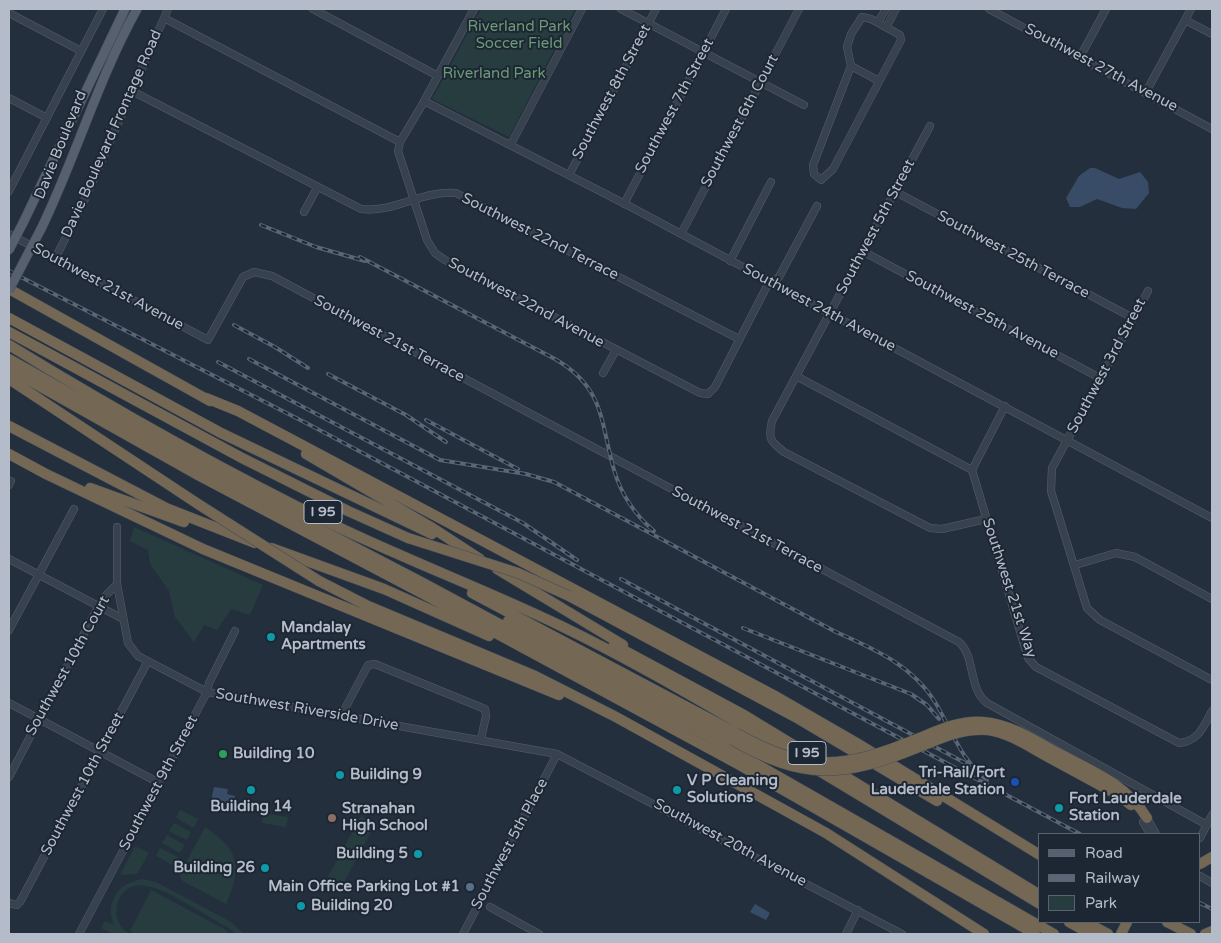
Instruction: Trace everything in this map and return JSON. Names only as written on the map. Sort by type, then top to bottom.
[{"type":"highway","points":[[9,289],[365,488],[581,618],[649,662]]},
{"type":"highway","points":[[9,318],[221,433],[469,552]]},
{"type":"highway","points":[[9,332],[242,458],[348,511],[408,538],[518,573],[569,596],[775,706],[946,805],[1038,854]]},
{"type":"highway","name":"I 95","points":[[9,338],[170,432],[284,493],[376,537],[551,614],[649,662],[771,731],[1038,894]]},
{"type":"highway","points":[[9,345],[208,461],[372,543],[523,608],[636,664],[747,727],[1038,903]]},
{"type":"highway","points":[[9,360],[204,469],[421,582],[740,754],[1054,934]]},
{"type":"highway","name":"I 95","points":[[9,369],[178,465],[744,768],[1035,934]]},
{"type":"highway","points":[[9,380],[319,581],[377,610],[532,675],[643,732],[826,833],[984,934]]},
{"type":"highway","points":[[206,398],[238,411],[784,701],[1038,854]]},
{"type":"highway","points":[[9,426],[148,499],[241,538]]},
{"type":"highway","points":[[9,452],[66,478],[133,505],[241,538],[384,589],[545,660]]},
{"type":"highway","points":[[9,452],[46,474],[203,549],[551,692],[643,732]]},
{"type":"highway","points":[[372,543],[392,555],[523,619],[734,736],[772,761],[818,771],[844,771],[867,767],[948,735],[970,730],[993,731],[1005,734],[1052,754],[1123,797],[1145,820]]},
{"type":"highway","points":[[421,582],[557,645],[734,736]]},
{"type":"highway","points":[[1201,863],[1212,857]]},
{"type":"highway","points":[[1071,923],[1092,934]]},
{"type":"highway","points":[[1087,923],[1108,934]]},
{"type":"highway","points":[[1168,923],[1190,934]]},
{"type":"highway","points":[[1205,934],[1212,931]]},
{"type":"main road","name":"Davie Boulevard","points":[[9,250],[125,9]]},
{"type":"main road","name":"Davie Boulevard","points":[[9,289],[60,187],[108,66],[137,9]]},
{"type":"street","points":[[9,191],[11,180],[47,118],[103,9]]},
{"type":"street","name":"Davie Boulevard Frontage Road","points":[[54,259],[85,199],[168,9]]},
{"type":"street","points":[[314,9],[438,76]]},
{"type":"street","points":[[132,91],[317,188],[360,209],[377,211],[413,200],[398,151],[400,142],[474,9]]},
{"type":"street","points":[[511,144],[582,9]]},
{"type":"street","points":[[620,9],[804,105]]},
{"type":"street","name":"Southwest 8th Street","points":[[569,175],[656,9]]},
{"type":"street","name":"Southwest 7th Street","points":[[624,204],[726,9]]},
{"type":"street","name":"Southwest 6th Court","points":[[681,234],[799,9]]},
{"type":"street","points":[[878,22],[886,9]]},
{"type":"street","points":[[887,26],[896,9]]},
{"type":"street","name":"Southwest 27th Avenue","points":[[989,9],[1212,128]]},
{"type":"street","points":[[1080,58],[1106,9]]},
{"type":"street","points":[[1146,92],[1191,9]]},
{"type":"street","points":[[9,13],[82,51]]},
{"type":"street","points":[[862,17],[878,22],[900,34],[901,40],[830,172],[824,178],[818,178],[814,174],[813,165],[851,66],[847,47],[851,34],[862,17]]},
{"type":"street","points":[[164,18],[400,142]]},
{"type":"street","points":[[1185,20],[1212,34]]},
{"type":"street","points":[[851,66],[879,81]]},
{"type":"street","points":[[9,98],[47,118]]},
{"type":"street","name":"Southwest 24th Avenue","points":[[424,101],[511,144],[1212,518]]},
{"type":"street","name":"Southwest 5th Street","points":[[930,126],[772,421],[769,434],[773,443],[784,452],[930,528],[942,529],[986,519]]},
{"type":"street","points":[[730,261],[771,182]]},
{"type":"street","points":[[304,212],[317,188]]},
{"type":"street","name":"Southwest 25th Terrace","points":[[894,191],[1132,318]]},
{"type":"street","name":"Southwest 22nd Terrace","points":[[413,200],[443,192],[456,193],[739,339]]},
{"type":"street","name":"Southwest 22nd Avenue","points":[[413,200],[427,240],[435,253],[700,393],[708,394],[715,387],[739,339]]},
{"type":"street","points":[[739,339],[771,282],[779,276],[817,206]]},
{"type":"street","name":"Southwest 21st Avenue","points":[[9,234],[208,340],[239,281],[251,272]]},
{"type":"street","name":"Southwest 25th Avenue","points":[[864,252],[1100,378]]},
{"type":"street","name":"Southwest 21st Terrace","points":[[251,272],[262,272],[272,276],[958,642],[966,652],[979,695],[986,703],[1111,770],[1207,825]]},
{"type":"street","name":"Southwest 3rd Street","points":[[1067,440],[1148,291]]},
{"type":"street","points":[[603,373],[616,350]]},
{"type":"street","points":[[796,376],[972,470],[1005,406]]},
{"type":"street","points":[[1067,440],[1052,468],[1050,480],[1087,608],[1100,620],[1212,680]]},
{"type":"street","name":"Southwest 21st Way","points":[[972,470],[1028,658],[1036,667],[1179,743],[1189,742],[1198,736],[1212,711]]},
{"type":"street","points":[[9,630],[74,509]]},
{"type":"street","name":"Southwest Riverside Drive","points":[[117,527],[116,584],[128,643],[134,653],[207,692],[558,754]]},
{"type":"street","points":[[1075,565],[1116,553],[1135,557],[1212,599]]},
{"type":"street","points":[[9,559],[123,619]]},
{"type":"street","name":"Southwest 10th Court","points":[[9,777],[98,607],[116,584]]},
{"type":"street","name":"Southwest 9th Street","points":[[79,934],[207,692],[209,683],[236,631]]},
{"type":"street","name":"Southwest 10th Street","points":[[13,904],[20,902],[148,661]]},
{"type":"street","points":[[341,716],[362,671],[368,665],[375,664],[485,709],[486,716],[481,739]]},
{"type":"street","points":[[9,703],[159,783]]},
{"type":"street","name":"Southwest 20th Avenue","points":[[558,754],[902,934]]},
{"type":"street","name":"Southwest 5th Place","points":[[463,934],[558,754]]},
{"type":"street","points":[[1201,836],[1212,815]]},
{"type":"street","points":[[1145,820],[1150,833]]},
{"type":"street","points":[[1145,820],[1155,833]]},
{"type":"street","points":[[1201,877],[1212,883]]},
{"type":"street","points":[[490,907],[539,934]]},
{"type":"street","points":[[846,934],[858,910]]},
{"type":"green space","name":"Riverland Park","points":[[481,9],[575,9],[509,137],[432,99]]},
{"type":"green space","points":[[134,527],[263,585],[250,615],[231,609],[217,630],[204,625],[194,642],[175,617],[169,591],[150,564],[148,550],[130,541]]},
{"type":"green space","points":[[180,810],[198,819],[194,828],[176,818]]},
{"type":"green space","points":[[263,813],[288,817],[286,827],[262,823]]},
{"type":"green space","points":[[361,816],[375,824],[341,888],[326,880]]},
{"type":"green space","points":[[174,823],[191,832],[187,840],[169,831]]},
{"type":"green space","points":[[205,827],[225,843],[235,860],[235,879],[226,904],[181,880],[180,874]]},
{"type":"green space","points":[[167,835],[185,845],[180,853],[162,843]]},
{"type":"green space","points":[[135,846],[149,853],[137,874],[120,875]]},
{"type":"green space","points":[[160,848],[178,857],[174,866],[156,856]]},
{"type":"green space","points":[[143,879],[156,882],[231,922],[244,934],[236,934],[187,904],[156,888],[137,885],[129,888],[118,901],[118,919],[122,927],[129,934],[113,934],[101,928],[105,921],[114,925],[111,909],[112,901],[116,894],[127,884]]},
{"type":"green space","points":[[151,890],[228,931],[226,934],[136,934],[130,931]]},
{"type":"water","points":[[1090,168],[1095,168],[1119,179],[1140,172],[1148,182],[1149,193],[1136,209],[1122,208],[1097,199],[1080,207],[1070,207],[1066,198],[1079,176]]},
{"type":"water","points":[[214,787],[228,789],[227,794],[235,796],[233,805],[226,803],[225,809],[210,806]]},
{"type":"water","points":[[755,904],[770,913],[766,920],[750,912]]},
{"type":"railway","points":[[261,225],[316,247],[365,261]]},
{"type":"railway","points":[[360,257],[555,359],[571,370],[592,394],[598,407],[614,470],[625,496],[635,511],[654,531]]},
{"type":"railway","points":[[9,271],[310,425],[1078,833]]},
{"type":"railway","points":[[234,325],[275,347],[308,368]]},
{"type":"railway","points":[[249,359],[440,460],[526,474],[554,482],[836,632],[878,652],[904,668],[926,689],[963,753],[987,780]]},
{"type":"railway","points":[[218,362],[523,523],[577,560]]},
{"type":"railway","points":[[328,374],[406,415],[446,442]]},
{"type":"railway","points":[[426,420],[518,469]]},
{"type":"railway","points":[[621,579],[967,764]]},
{"type":"railway","points":[[743,628],[911,694],[927,705],[939,719]]},
{"type":"railway","points":[[1201,904],[1212,909]]},
{"type":"place","name":"Mandalay Apartments","points":[[271,637]]},
{"type":"place","name":"Building 10","points":[[223,754]]},
{"type":"place","name":"Building 9","points":[[340,775]]},
{"type":"place","name":"Tri-Rail/Fort Lauderdale Station","points":[[1015,782]]},
{"type":"place","name":"Building 14","points":[[251,790]]},
{"type":"place","name":"V P Cleaning Solutions","points":[[677,790]]},
{"type":"place","name":"Fort Lauderdale Station","points":[[1059,808]]},
{"type":"place","name":"Stranahan High School","points":[[332,818]]},
{"type":"place","name":"Building 5","points":[[418,854]]},
{"type":"place","name":"Building 26","points":[[265,868]]},
{"type":"place","name":"Main Office Parking Lot #1","points":[[470,887]]},
{"type":"place","name":"Building 20","points":[[301,906]]},
{"type":"park label","name":"Riverland Park Soccer Field","points":[[519,36]]}]
